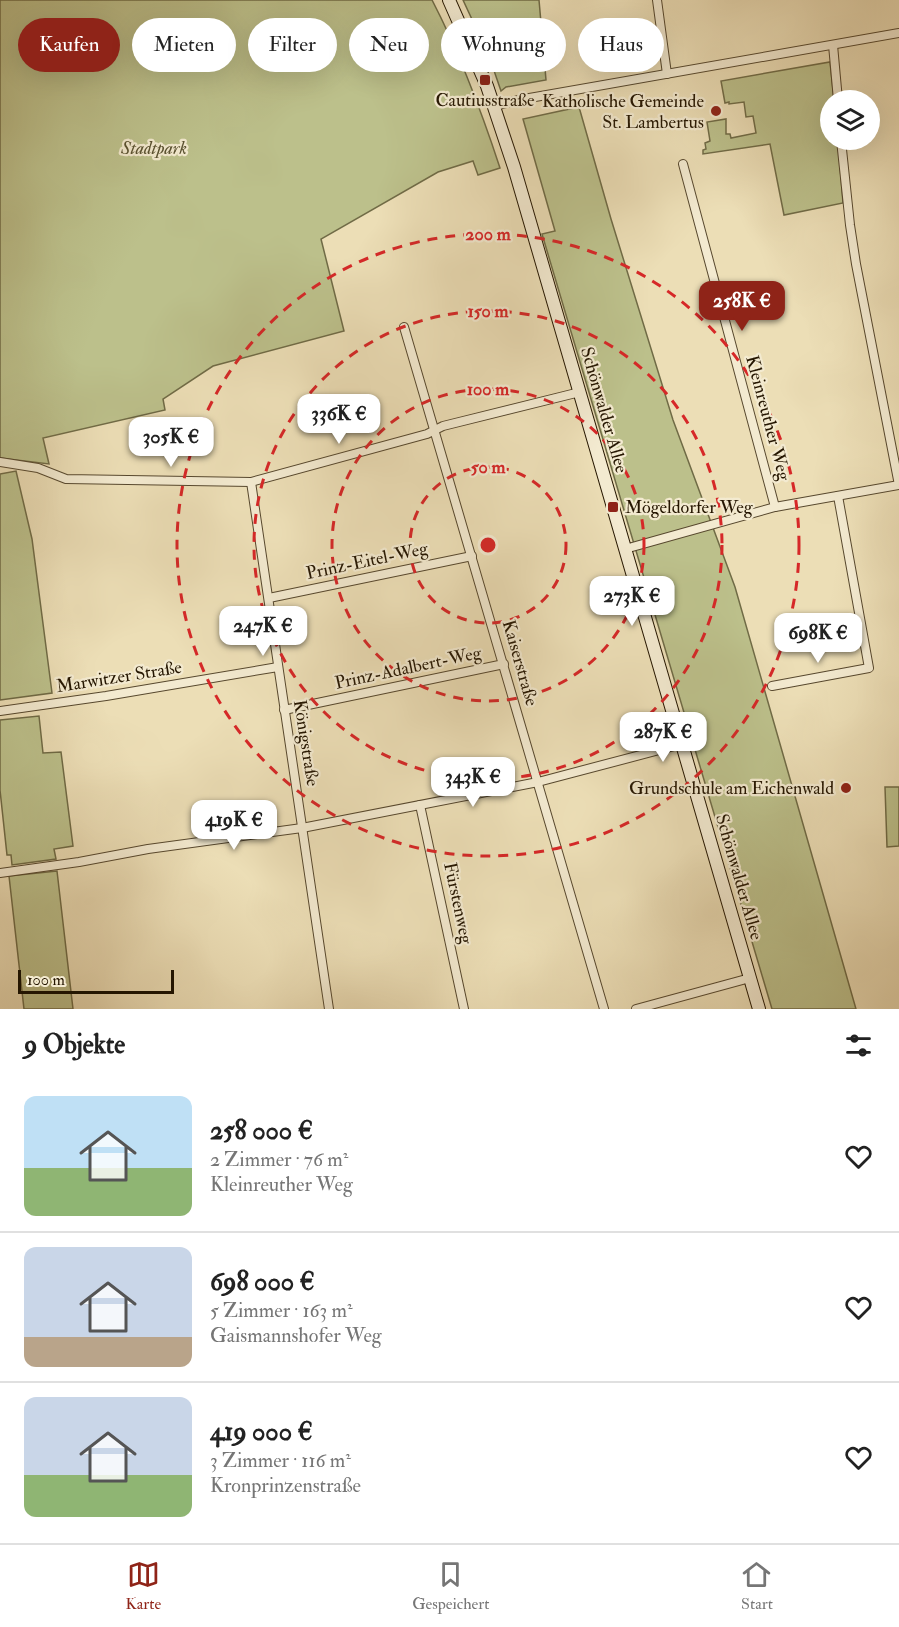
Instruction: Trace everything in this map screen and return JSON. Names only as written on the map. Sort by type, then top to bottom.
[{"type":"main road","name":"Schönwalder Allee","points":[[449,0],[495,106],[759,1009]]},
{"type":"street","points":[[657,0],[667,74]]},
{"type":"street","points":[[495,106],[518,100],[899,33]]},
{"type":"street","points":[[832,45],[837,90]]},
{"type":"street","points":[[625,549],[775,507],[899,485],[856,264],[843,150]]},
{"type":"street","name":"Kleinreuther Weg","points":[[683,164],[775,507]]},
{"type":"street","name":"Kaiserstraße","points":[[404,327],[604,1009]]},
{"type":"street","points":[[0,462],[38,468],[66,479],[251,482],[428,434],[443,426],[580,392]]},
{"type":"street","name":"Königstraße","points":[[251,482],[329,1009]]},
{"type":"street","points":[[772,686],[869,668],[838,496]]},
{"type":"street","name":"Prinz-Eitel-Weg","points":[[268,598],[472,556]]},
{"type":"street","name":"Prinz-Adalbert-Weg","points":[[284,710],[504,664]]},
{"type":"street","name":"Marwitzer Straße","points":[[0,711],[278,667]]},
{"type":"street","points":[[0,873],[148,849],[302,828],[538,782],[682,744]]},
{"type":"street","name":"Fürstenweg","points":[[420,805],[464,1009]]},
{"type":"street","points":[[636,1009],[750,978]]},
{"type":"green space","name":"Stadtpark","points":[[0,0],[432,0],[441,18],[441,72],[465,72],[500,168],[478,175],[473,161],[438,172],[321,239],[344,331],[213,366],[163,399],[165,410],[43,438],[49,464],[0,458]]},
{"type":"green space","points":[[463,0],[539,0],[541,18],[471,18]]},
{"type":"green space","points":[[830,62],[833,90],[820,90],[820,150],[839,150],[843,203],[784,215],[770,144],[703,154],[703,150],[706,149],[705,143],[710,141],[707,122],[726,119],[726,134],[730,134],[731,138],[756,133],[753,116],[746,117],[744,102],[725,103],[721,81]]},
{"type":"green space","points":[[494,72],[545,72],[546,80],[506,87],[501,91]]},
{"type":"green space","points":[[579,107],[673,420],[735,587],[856,1009],[772,1009],[542,234],[555,231],[523,119]]},
{"type":"green space","points":[[16,471],[32,539],[52,693],[0,700],[0,474]]},
{"type":"green space","points":[[39,716],[43,753],[61,752],[73,846],[54,849],[56,859],[12,865],[11,855],[7,855],[0,790],[0,720]]},
{"type":"green space","points":[[885,787],[899,787],[899,846],[887,847]]},
{"type":"green space","points":[[57,871],[73,1009],[24,1009],[9,876]]},
{"type":"place","name":"Cautiusstraße","points":[[485,80]]},
{"type":"place","name":"Katholische Gemeinde St. Lambertus","points":[[716,111]]},
{"type":"place","name":"Mögeldorfer Weg","points":[[613,507]]},
{"type":"place","name":"Grundschule am Eichenwald","points":[[846,788]]}]
